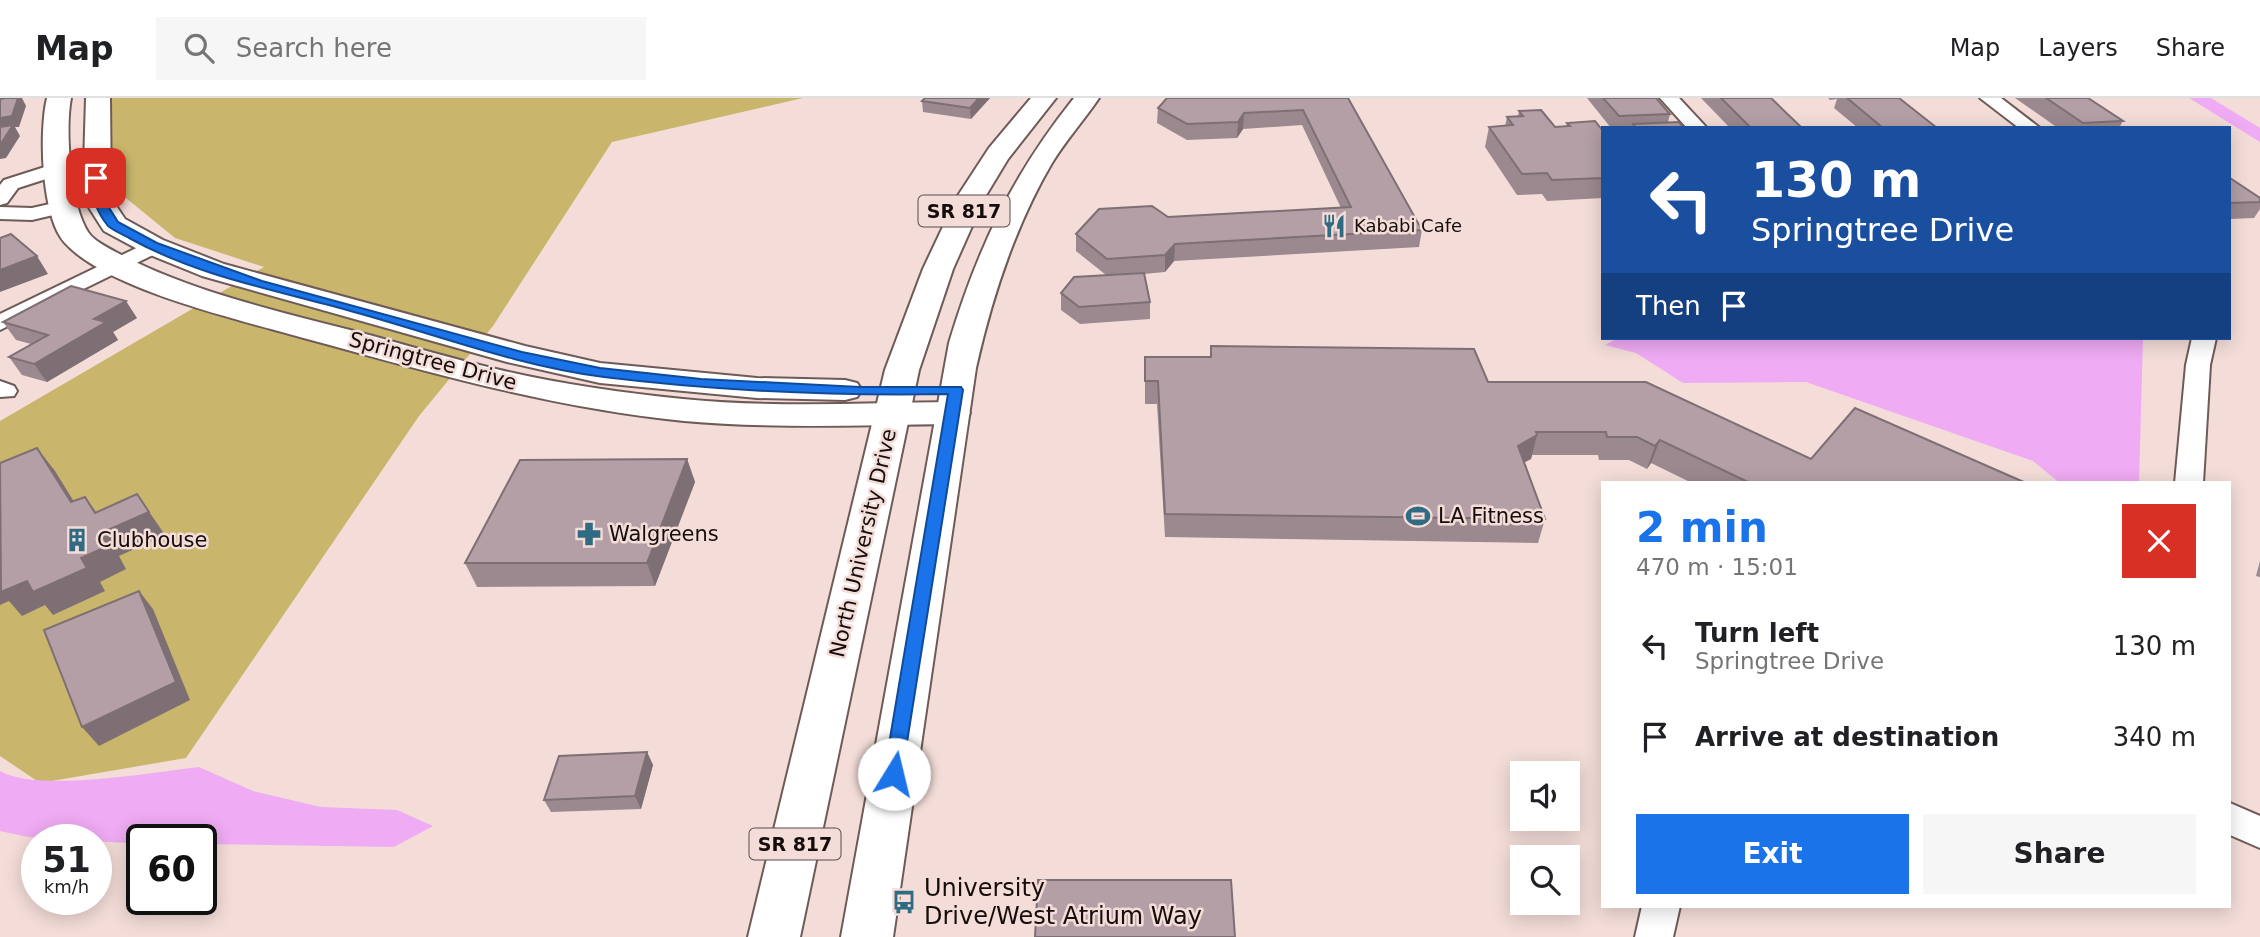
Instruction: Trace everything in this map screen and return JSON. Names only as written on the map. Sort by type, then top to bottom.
[{"type":"street","name":"Springtree Drive","points":[[59,98],[55,117],[58,148],[56,168],[63,207],[76,238],[100,256],[156,284],[498,380],[592,398],[684,410],[771,415],[895,403],[954,401]]},
{"type":"street","name":"Springtree Drive","points":[[97,98],[97,198],[114,225],[153,246],[257,284],[351,307],[519,355],[600,373],[895,403]]},
{"type":"street","name":"North University Drive","points":[[774,937],[895,403],[932,282],[956,225],[986,171],[1044,98]]},
{"type":"street","name":"SR 817","points":[[867,937],[954,401],[970,321],[1009,222],[1038,163],[1087,98]]},
{"type":"street","points":[[1669,98],[1696,126]]},
{"type":"street","points":[[1989,98],[2028,126]]},
{"type":"street","points":[[0,199],[11,184],[95,157]]},
{"type":"street","points":[[0,213],[32,214],[63,207]]},
{"type":"street","points":[[0,323],[153,246]]},
{"type":"street","points":[[2189,481],[2197,365],[2203,340]]},
{"type":"street","points":[[2231,818],[2260,833]]},
{"type":"street","points":[[1654,937],[1661,908]]},
{"type":"shaded area","points":[[111,98],[803,98],[612,142],[493,326],[419,416],[186,758],[40,783],[0,756],[0,421],[264,267],[175,238],[126,198],[110,153]]},
{"type":"shaded area","points":[[1614,340],[2143,340],[2139,481],[2058,481],[2033,461],[1806,382],[1683,383],[1636,353],[1605,345]]},
{"type":"shaded area","points":[[199,767],[253,791],[321,807],[397,810],[433,826],[394,847],[217,844],[217,824],[126,824],[126,843],[112,842],[112,824],[21,824],[21,836],[0,831],[0,771],[17,777],[41,780],[68,781]]},
{"type":"building","points":[[18,98],[12,116],[0,118],[0,99]]},
{"type":"building","points":[[925,98],[979,98],[970,108],[922,101]]},
{"type":"building","points":[[1167,98],[1348,98],[1422,230],[1175,244],[1165,255],[1107,259],[1076,234],[1099,209],[1152,206],[1168,217],[1351,207],[1303,110],[1244,113],[1238,122],[1187,124],[1158,108]]},
{"type":"building","points":[[1603,98],[1656,98],[1670,114],[1619,116]]},
{"type":"building","points":[[1721,98],[1771,98],[1800,126],[1749,126]]},
{"type":"building","points":[[1847,98],[1899,98],[1934,126],[1881,126]]},
{"type":"building","points":[[2046,98],[2088,98],[2123,121],[2083,123]]},
{"type":"building","points":[[1541,110],[1555,127],[1570,126],[1567,123],[1595,121],[1601,128],[1601,178],[1552,180],[1547,173],[1522,174],[1489,127],[1513,125],[1507,117],[1523,116],[1519,111]]},
{"type":"building","points":[[1679,122],[1682,126],[1634,126],[1633,124]]},
{"type":"building","points":[[13,125],[0,145],[0,127]]},
{"type":"building","points":[[2231,179],[2260,198],[2260,202],[2231,203]]},
{"type":"building","points":[[11,234],[37,256],[0,270],[0,238]]},
{"type":"building","points":[[1144,273],[1150,302],[1079,307],[1061,293],[1074,277]]},
{"type":"building","points":[[71,286],[126,301],[94,319],[106,322],[34,364],[9,357],[48,335],[3,322]]},
{"type":"building","points":[[1211,346],[1474,349],[1488,382],[1646,382],[1811,459],[1855,408],[2021,481],[1746,481],[1660,440],[1655,446],[1637,437],[1607,437],[1606,432],[1536,432],[1537,435],[1518,446],[1545,519],[1165,514],[1158,381],[1145,381],[1145,357],[1211,357]]},
{"type":"building","name":"Clubhouse","points":[[37,448],[71,502],[85,497],[95,513],[137,494],[149,512],[101,533],[108,546],[81,558],[87,568],[33,592],[27,581],[1,592],[0,463]]},
{"type":"building","name":"Walgreens","points":[[687,459],[647,563],[465,563],[520,460]]},
{"type":"building","points":[[139,591],[176,682],[82,727],[44,630]]},
{"type":"building","points":[[647,752],[635,796],[544,800],[559,756]]},
{"type":"building","points":[[1038,880],[1231,880],[1235,937],[1035,937]]},
{"type":"waterway","points":[[2198,98],[2260,136]]},
{"type":"place","name":"Kababi Cafe","points":[[1334,226]]},
{"type":"place","name":"LA Fitness","points":[[1418,516]]},
{"type":"place","name":"Walgreens","points":[[589,534]]},
{"type":"place","name":"Clubhouse","points":[[77,540]]},
{"type":"place","name":"University Drive/West Atrium Way","points":[[904,902]]},
{"type":"route","points":[[96,178],[97,198],[114,225],[153,246],[257,284],[351,307],[519,355],[600,373],[701,383],[860,391],[956,390],[894,774]]}]
